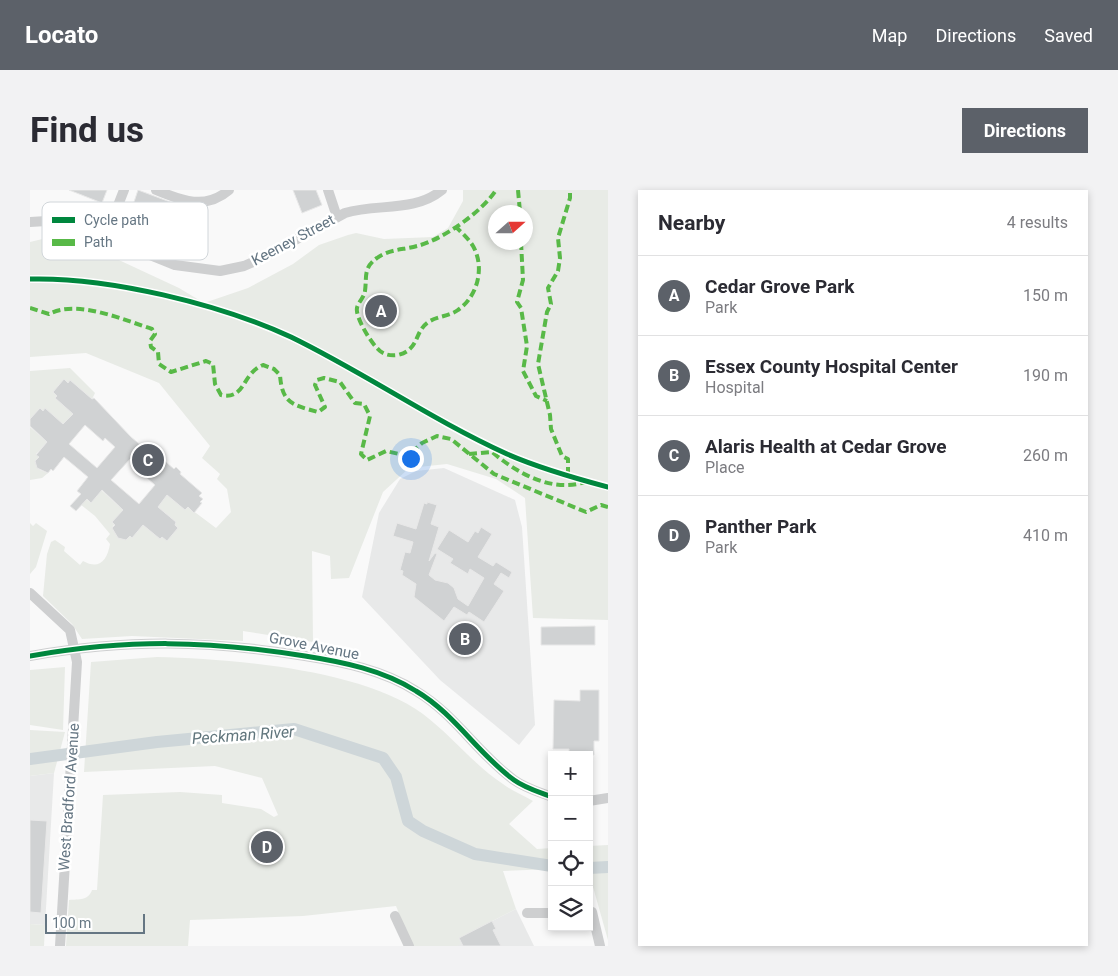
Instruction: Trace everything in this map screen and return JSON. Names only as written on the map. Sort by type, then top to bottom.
[{"type":"street","points":[[119,202],[124,190]]},
{"type":"street","points":[[156,190],[192,202],[206,202],[220,198],[230,190]]},
{"type":"street","points":[[328,190],[337,217]]},
{"type":"street","name":"Keeney Street","points":[[163,260],[175,265],[220,271],[244,266],[337,217],[356,210],[407,206],[433,197],[442,190]]},
{"type":"street","points":[[30,593],[68,626],[75,648]]},
{"type":"street","name":"Grove Avenue","points":[[30,656],[75,648],[155,642],[246,647],[318,658],[368,670],[394,679],[436,704],[514,780],[550,796]]},
{"type":"street","name":"West Bradford Avenue","points":[[60,946],[77,662],[75,648]]},
{"type":"street","points":[[593,800],[608,798]]},
{"type":"street","points":[[527,913],[548,913]]},
{"type":"street","points":[[395,916],[409,946]]},
{"type":"street","points":[[593,920],[600,946]]},
{"type":"shaded area","points":[[463,190],[608,190],[608,620],[533,618],[525,498],[496,479],[447,464],[409,468],[383,492],[349,578],[331,579],[330,556],[312,551],[313,642],[243,631],[243,641],[132,636],[82,639],[72,624],[43,596],[47,554],[51,542],[55,540],[65,547],[64,551],[80,565],[83,561],[94,565],[98,564],[107,555],[110,544],[106,539],[110,534],[95,516],[80,504],[85,498],[91,503],[100,489],[123,510],[112,528],[118,538],[126,540],[130,536],[132,538],[143,525],[160,539],[162,537],[167,541],[178,528],[175,525],[176,522],[158,507],[167,495],[185,510],[188,507],[216,528],[231,512],[227,489],[217,479],[220,474],[202,458],[210,446],[159,383],[86,353],[30,357],[30,242],[42,239],[42,260],[119,260],[179,288],[204,303],[248,288],[293,264],[319,245],[348,235],[356,233],[384,239],[433,237],[448,228],[463,201]]},
{"type":"shaded area","points":[[70,368],[95,393],[92,399],[70,380],[68,383],[64,380],[53,392],[57,396],[55,398],[73,414],[63,424],[45,409],[43,411],[40,408],[30,419],[30,371]]},
{"type":"shaded area","points":[[30,427],[47,442],[36,454],[39,457],[35,461],[40,470],[48,473],[42,478],[30,480]]},
{"type":"shaded area","points":[[444,468],[515,500],[522,527],[535,725],[519,745],[440,680],[362,597],[379,513],[400,479],[416,471]]},
{"type":"shaded area","points":[[30,523],[33,526],[36,523],[47,531],[36,567],[30,574]]},
{"type":"shaded area","points":[[157,657],[222,660],[258,664],[332,677],[366,686],[397,699],[433,722],[492,776],[510,789],[533,801],[509,824],[537,849],[548,848],[548,869],[503,871],[516,909],[459,938],[461,944],[457,946],[412,946],[396,906],[303,916],[190,920],[188,946],[66,946],[69,900],[86,898],[92,890],[97,890],[103,795],[180,792],[222,795],[222,803],[261,809],[274,817],[278,815],[262,778],[215,766],[84,772],[91,662]]},
{"type":"shaded area","points":[[65,667],[63,730],[30,725],[30,670]]},
{"type":"shaded area","points":[[30,730],[65,732],[54,773],[30,776]]},
{"type":"shaded area","points":[[54,773],[45,925],[30,924],[30,776]]},
{"type":"shaded area","points":[[608,845],[608,940],[593,887],[593,846]]},
{"type":"shaded area","points":[[516,909],[534,946],[457,946],[459,938]]},
{"type":"shaded area","points":[[30,924],[45,925],[44,946],[30,946]]},
{"type":"building","points":[[69,190],[107,190],[102,202]]},
{"type":"building","points":[[138,190],[170,202],[134,202]]},
{"type":"building","points":[[293,190],[316,190],[322,205],[302,213]]},
{"type":"building","points":[[64,379],[68,383],[70,380],[92,399],[94,398],[131,437],[150,453],[152,450],[174,469],[176,467],[181,472],[180,474],[202,493],[199,496],[203,499],[200,502],[202,503],[194,513],[188,507],[185,510],[167,495],[158,507],[176,522],[175,525],[178,528],[167,541],[162,537],[160,539],[143,525],[132,538],[130,536],[126,540],[118,538],[112,528],[115,525],[112,522],[123,510],[102,490],[91,503],[87,499],[76,511],[70,506],[81,494],[77,491],[88,477],[64,457],[53,471],[51,469],[48,473],[37,468],[35,461],[39,457],[36,455],[47,442],[30,426],[30,419],[40,408],[43,411],[45,408],[63,424],[73,414],[55,398],[57,396],[53,392]],"holes":[[[85,425],[103,441],[105,438],[115,447],[97,468],[69,444]],[[130,459],[139,467],[137,469],[155,485],[139,504],[111,480]]]},
{"type":"building","points":[[427,502],[437,505],[431,524],[439,527],[429,561],[435,553],[437,554],[429,575],[435,580],[448,583],[454,588],[458,599],[468,606],[484,578],[470,569],[468,574],[450,563],[453,559],[437,549],[449,530],[468,542],[475,531],[478,533],[481,527],[492,534],[478,557],[493,566],[496,562],[512,572],[509,578],[501,573],[494,584],[504,591],[484,622],[469,612],[467,615],[454,607],[444,621],[414,597],[416,584],[402,575],[403,571],[400,570],[405,552],[410,553],[413,542],[393,536],[397,523],[416,529],[424,503],[427,504]]},
{"type":"building","points":[[595,626],[595,645],[541,645],[541,627]]},
{"type":"building","points":[[580,690],[599,690],[599,741],[594,741],[594,755],[593,751],[553,749],[554,700],[580,701]]},
{"type":"building","points":[[30,820],[47,821],[41,913],[30,912]]},
{"type":"building","points":[[492,921],[496,929],[493,930],[501,946],[463,946],[459,938]]},
{"type":"waterway","name":"Peckman River","points":[[30,759],[157,742],[294,729],[383,758],[396,777],[408,821],[423,831],[475,854],[548,865]]},
{"type":"waterway","name":"Peckman River","points":[[593,868],[608,867]]},
{"type":"marked path","points":[[455,226],[457,228],[467,238],[477,254],[479,272],[475,289],[465,304],[458,310],[433,319],[425,325],[410,349],[398,355],[382,352],[369,337],[361,324],[357,312],[364,293],[366,273],[370,265],[386,253],[417,246],[438,238],[449,231],[461,224],[471,216],[496,190]]},
{"type":"marked path","points":[[518,190],[519,205]]},
{"type":"marked path","points":[[568,475],[568,459],[562,456],[551,429],[550,415],[538,364],[547,312],[551,304],[548,288],[558,271],[560,258],[558,238],[570,198],[570,190]]},
{"type":"marked path","points":[[521,250],[523,280],[517,302],[521,308],[527,346],[523,371],[536,396],[547,401]]},
{"type":"marked path","points":[[30,308],[49,314],[60,310],[73,309],[100,312],[152,329],[155,334],[150,341],[151,347],[158,352],[159,364],[171,372],[206,361],[213,364],[215,384],[221,395],[229,396],[235,394],[251,374],[263,365],[274,369],[280,375],[283,392],[290,401],[295,405],[318,412],[325,407],[315,385],[317,380],[324,378],[340,382],[355,403],[364,404],[370,416],[361,454],[367,460],[386,451],[408,456],[422,443],[437,436],[451,439],[494,474],[586,512],[601,505],[608,507]]},
{"type":"marked path","points":[[469,454],[492,452],[524,474],[548,483],[573,485],[585,482]]},
{"type":"cycle path","points":[[30,279],[94,283],[128,288],[198,304],[262,325],[318,351],[479,441],[532,464],[608,487]]},
{"type":"cycle path","points":[[30,656],[66,650],[134,644],[201,644],[269,651],[348,664],[390,678],[430,700],[455,722],[501,770],[527,788],[549,796]]},
{"type":"place","name":"Cedar Grove Park","points":[[381,311]]},
{"type":"place","name":"Alaris Health at Cedar Grove","points":[[148,460]]},
{"type":"place","name":"Essex County Hospital Center","points":[[465,639]]},
{"type":"place","name":"Panther Park","points":[[267,847]]}]
